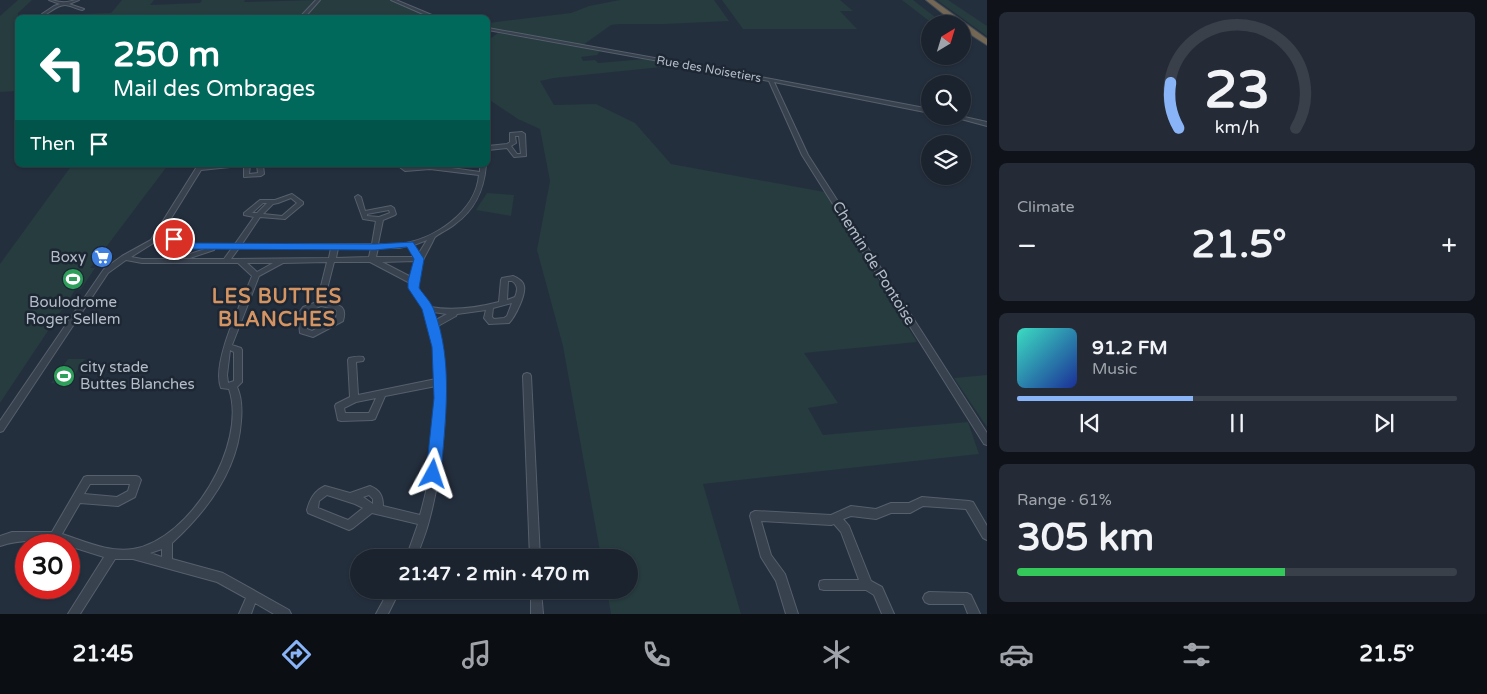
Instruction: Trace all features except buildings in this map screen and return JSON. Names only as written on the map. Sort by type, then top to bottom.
[{"type":"highway","points":[[920,0],[940,15]]},
{"type":"highway","points":[[929,0],[950,15]]},
{"type":"highway","points":[[971,31],[987,43]]},
{"type":"highway","points":[[971,38],[987,49]]},
{"type":"street","points":[[51,0],[82,9]]},
{"type":"street","points":[[43,15],[47,11],[77,0]]},
{"type":"street","points":[[304,15],[318,0]]},
{"type":"street","points":[[393,0],[430,15]]},
{"type":"street","name":"Rue des Noisetiers","points":[[490,29],[921,109]]},
{"type":"street","name":"Chemin de Pontoise","points":[[771,80],[805,155],[987,440]]},
{"type":"street","points":[[971,120],[987,124]]},
{"type":"street","points":[[490,148],[508,146]]},
{"type":"street","points":[[0,428],[106,272],[124,258],[148,245],[167,221],[199,167]]},
{"type":"street","points":[[247,167],[246,176],[261,174],[260,167]]},
{"type":"street","points":[[402,167],[405,169],[421,167]]},
{"type":"street","points":[[436,167],[483,174]]},
{"type":"street","points":[[167,221],[176,242],[189,246],[375,247],[410,244],[432,237],[470,207],[481,186],[483,167]]},
{"type":"street","points":[[292,196],[301,203],[283,218],[258,216],[246,214],[262,201],[276,202],[292,196]]},
{"type":"street","points":[[358,197],[363,213],[365,218],[380,219],[392,214],[391,208],[363,213]]},
{"type":"street","points":[[226,261],[258,216],[272,201]]},
{"type":"street","points":[[372,260],[380,219]]},
{"type":"street","points":[[414,549],[424,521],[433,474],[440,398],[438,347],[433,325],[428,309],[414,288],[419,259],[432,237]]},
{"type":"street","points":[[410,244],[419,259]]},
{"type":"street","points":[[124,258],[190,256],[220,247]]},
{"type":"street","points":[[320,303],[336,247]]},
{"type":"street","points":[[138,259],[142,261],[332,261],[419,259]]},
{"type":"street","points":[[229,347],[238,350],[238,382],[232,386],[224,386],[224,358],[256,275],[283,260]]},
{"type":"street","points":[[372,260],[384,264],[402,278],[414,281]]},
{"type":"street","points":[[240,261],[256,275]]},
{"type":"street","points":[[490,307],[488,318],[492,322],[506,321],[510,317],[522,289],[519,282],[513,278],[505,280],[503,304]]},
{"type":"street","points":[[433,325],[443,317],[456,312],[490,307],[518,299]]},
{"type":"street","points":[[320,303],[337,307],[341,310],[340,318],[313,334],[303,331],[302,314],[306,309],[320,303]]},
{"type":"street","points":[[428,309],[456,312]]},
{"type":"street","points":[[354,399],[352,360],[360,359]]},
{"type":"street","points":[[527,376],[534,549]]},
{"type":"street","points":[[382,392],[372,416],[341,417],[339,406],[354,399],[382,392],[440,382]]},
{"type":"street","points":[[133,554],[167,541],[204,504],[232,451],[237,430],[236,393],[232,386]]},
{"type":"street","points":[[56,534],[87,480],[136,480],[132,494],[118,502],[77,498]]},
{"type":"street","points":[[350,498],[370,490],[378,497],[375,509],[349,525],[312,510],[315,499],[325,490],[375,509],[424,521]]},
{"type":"street","points":[[792,614],[781,578],[766,557],[755,516],[831,520],[851,511],[876,514],[891,508],[910,508],[922,501],[968,505],[987,536]]},
{"type":"street","points":[[836,518],[845,529],[867,585]]},
{"type":"street","points":[[0,541],[15,538]]},
{"type":"street","points":[[167,541],[167,564]]},
{"type":"street","points":[[80,545],[112,554],[133,554],[219,578],[285,614]]},
{"type":"street","points":[[74,614],[112,554]]},
{"type":"street","points":[[824,585],[867,585],[878,590],[888,614]]},
{"type":"street","points":[[245,614],[253,596]]},
{"type":"street","points":[[929,598],[966,599],[974,614]]},
{"type":"street","points":[[382,614],[390,599]]},
{"type":"street","points":[[536,599],[537,614]]},
{"type":"green space","points":[[18,0],[32,0],[18,15],[15,15],[15,91],[0,92],[0,16]]},
{"type":"green space","points":[[122,0],[154,0],[150,5],[200,3],[202,0],[245,0],[244,2],[316,0],[301,15],[49,15],[111,13]]},
{"type":"green space","points":[[321,0],[391,0],[428,15],[307,15]]},
{"type":"green space","points":[[620,0],[714,0],[729,21],[611,25],[583,45],[490,28],[490,23],[571,13],[589,6]]},
{"type":"green space","points":[[722,0],[840,0],[853,11],[840,11],[857,29],[743,29]]},
{"type":"green space","points":[[902,0],[913,0],[932,15],[921,15]]},
{"type":"green space","points":[[937,0],[948,0],[970,15],[958,15]]},
{"type":"green space","points":[[971,15],[987,26],[987,36],[971,24]]},
{"type":"green space","points":[[498,33],[600,51],[597,55],[581,57],[583,61],[595,60],[598,63],[644,59],[681,65],[540,81],[554,105],[596,104],[635,123],[671,164],[830,193],[877,278],[917,342],[804,353],[838,403],[808,408],[823,435],[968,422],[979,454],[703,484],[741,614],[611,614],[608,599],[638,599],[638,549],[600,549],[563,346],[537,250],[550,181],[540,129],[518,119],[490,100],[490,39]]},
{"type":"green space","points":[[71,167],[166,167],[90,268],[95,268],[81,289],[75,290],[0,403],[0,264]]},
{"type":"green space","points":[[487,193],[514,195],[511,216],[476,210]]},
{"type":"green space","name":"city stade Buttes Blanches","points":[[68,359],[85,359],[68,384],[51,383]]},
{"type":"green space","points":[[987,375],[987,427],[954,378]]},
{"type":"place","name":"Boxy","points":[[102,257]]},
{"type":"place","name":"Boulodrome Roger Sellem","points":[[73,279]]},
{"type":"place","name":"city stade Buttes Blanches","points":[[64,376]]},
{"type":"district","name":"LES BUTTES BLANCHES","points":[[277,308]]},
{"type":"route","points":[[174,239],[176,242],[189,246],[220,247],[375,247],[410,244],[419,259],[414,288],[428,309],[438,347],[440,398],[433,474]]}]
